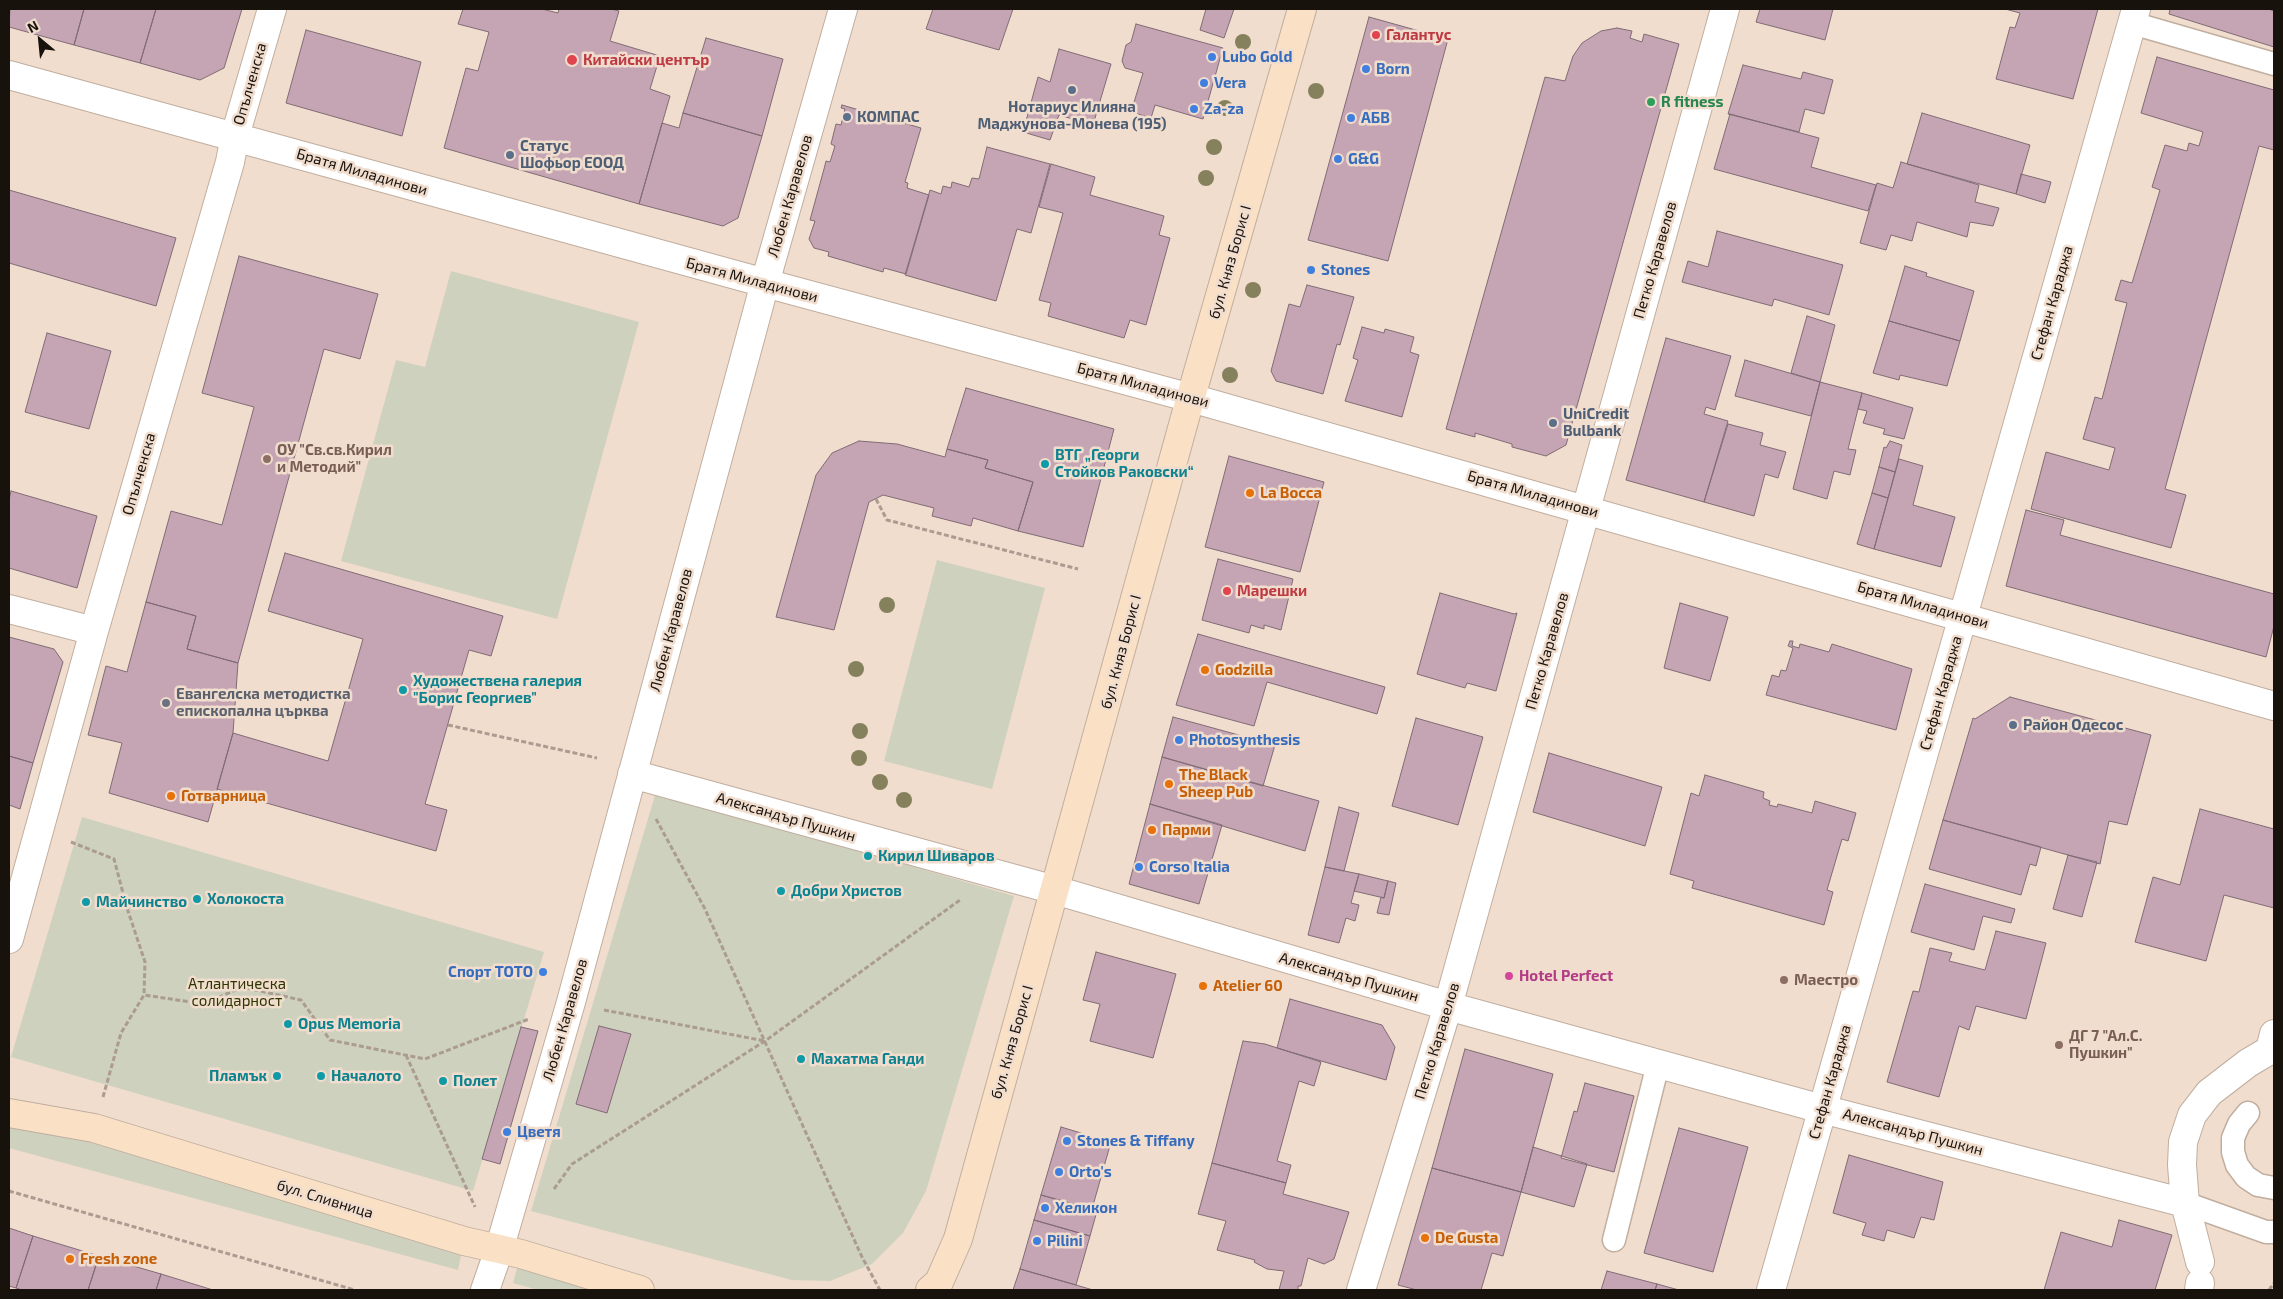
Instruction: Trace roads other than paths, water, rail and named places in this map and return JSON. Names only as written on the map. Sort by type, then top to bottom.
[{"type":"main road","name":"бул. Княз Борис I","points":[[930,1290],[939,1282],[958,1239],[1191,398],[1302,9]]},
{"type":"main road","name":"бул. Сливница","points":[[9,1113],[94,1128],[464,1241],[521,1254],[640,1290]]},
{"type":"street","name":"Опълченска","points":[[9,939],[41,830],[94,631],[230,162],[235,136],[272,9]]},
{"type":"street","name":"Любен Каравелов","points":[[485,1290],[499,1250],[571,1002],[765,284],[843,9]]},
{"type":"street","name":"Петко Каравелов","points":[[1361,1290],[1448,1006],[1725,9]]},
{"type":"street","name":"Стефан Караджа","points":[[1771,1290],[2134,16]]},
{"type":"street","name":"Братя Миладинови","points":[[9,75],[765,284],[1191,398],[1587,509],[2274,706]]},
{"type":"street","points":[[9,609],[94,631]]},
{"type":"street","name":"Александър Пушкин","points":[[632,774],[1055,890],[1448,1006],[1822,1109],[2185,1203]]},
{"type":"street","points":[[2200,1278],[2185,1203],[2182,1165],[2183,1142],[2192,1116],[2209,1093],[2248,1063],[2273,1047]]},
{"type":"lane","points":[[2134,16],[2274,64]]},
{"type":"lane","points":[[1614,1240],[1658,1064]]},
{"type":"lane","points":[[2248,1113],[2238,1124],[2233,1138],[2233,1152],[2237,1165],[2246,1177],[2258,1185],[2274,1188]]},
{"type":"lane","points":[[2185,1203],[2266,1232],[2274,1232]]},
{"type":"place","name":"Галантус","points":[[1376,35]]},
{"type":"place","name":"Lubo Gold","points":[[1212,57]]},
{"type":"place","name":"Китайски център","points":[[572,60]]},
{"type":"place","name":"Born","points":[[1366,69]]},
{"type":"place","name":"Vera","points":[[1204,83]]},
{"type":"place","name":"Нотариус Илияна Маджунова-Монева (195)","points":[[1072,90]]},
{"type":"place","name":"R fitness","points":[[1651,102]]},
{"type":"place","name":"Za-za","points":[[1194,109]]},
{"type":"place","name":"КОМПАС","points":[[847,117]]},
{"type":"place","name":"АБВ","points":[[1351,118]]},
{"type":"place","name":"Статус Шофьор ЕООД","points":[[510,155]]},
{"type":"place","name":"G&G","points":[[1338,159]]},
{"type":"place","name":"Stones","points":[[1311,270]]},
{"type":"place","name":"UniCredit Bulbank","points":[[1553,423]]},
{"type":"place","name":"ОУ \"Св.св.Кирил и Методий\"","points":[[267,459]]},
{"type":"place","name":"ВТГ „Георги Стойков Раковски“","points":[[1045,464]]},
{"type":"place","name":"La Bocca","points":[[1250,493]]},
{"type":"place","name":"Марешки","points":[[1227,591]]},
{"type":"place","name":"Godzilla","points":[[1205,670]]},
{"type":"place","name":"Художествена галерия \"Борис Георгиев\"","points":[[403,690]]},
{"type":"place","name":"Евангелска методистка епископална църква","points":[[166,703]]},
{"type":"place","name":"Район Одесос","points":[[2013,725]]},
{"type":"place","name":"Photosynthesis","points":[[1179,740]]},
{"type":"place","name":"The Black Sheep Pub","points":[[1169,784]]},
{"type":"place","name":"Готварница","points":[[171,796]]},
{"type":"place","name":"Парми","points":[[1152,830]]},
{"type":"place","name":"Кирил Шиваров","points":[[868,856]]},
{"type":"place","name":"Corso Italia","points":[[1139,867]]},
{"type":"place","name":"Добри Христов","points":[[781,891]]},
{"type":"place","name":"Холокоста","points":[[197,899]]},
{"type":"place","name":"Майчинство","points":[[86,902]]},
{"type":"place","name":"Спорт ТОТО","points":[[543,972]]},
{"type":"place","name":"Hotel Perfect","points":[[1509,976]]},
{"type":"place","name":"Маестро","points":[[1784,980]]},
{"type":"place","name":"Atelier 60","points":[[1203,986]]},
{"type":"place","name":"Opus Memoria","points":[[288,1024]]},
{"type":"place","name":"ДГ 7 \"Ал.С. Пушкин\"","points":[[2059,1045]]},
{"type":"place","name":"Махатма Ганди","points":[[801,1059]]},
{"type":"place","name":"Пламък","points":[[277,1076]]},
{"type":"place","name":"Началото","points":[[321,1076]]},
{"type":"place","name":"Полет","points":[[443,1081]]},
{"type":"place","name":"Цветя","points":[[507,1132]]},
{"type":"place","name":"Stones & Tiffany","points":[[1067,1141]]},
{"type":"place","name":"Orto's","points":[[1059,1172]]},
{"type":"place","name":"Хеликон","points":[[1045,1208]]},
{"type":"place","name":"De Gusta","points":[[1425,1238]]},
{"type":"place","name":"Pilini","points":[[1037,1241]]},
{"type":"place","name":"Fresh zone","points":[[70,1259]]},
{"type":"park label","name":"Атлантическа солидарност","points":[[237,992]]}]
